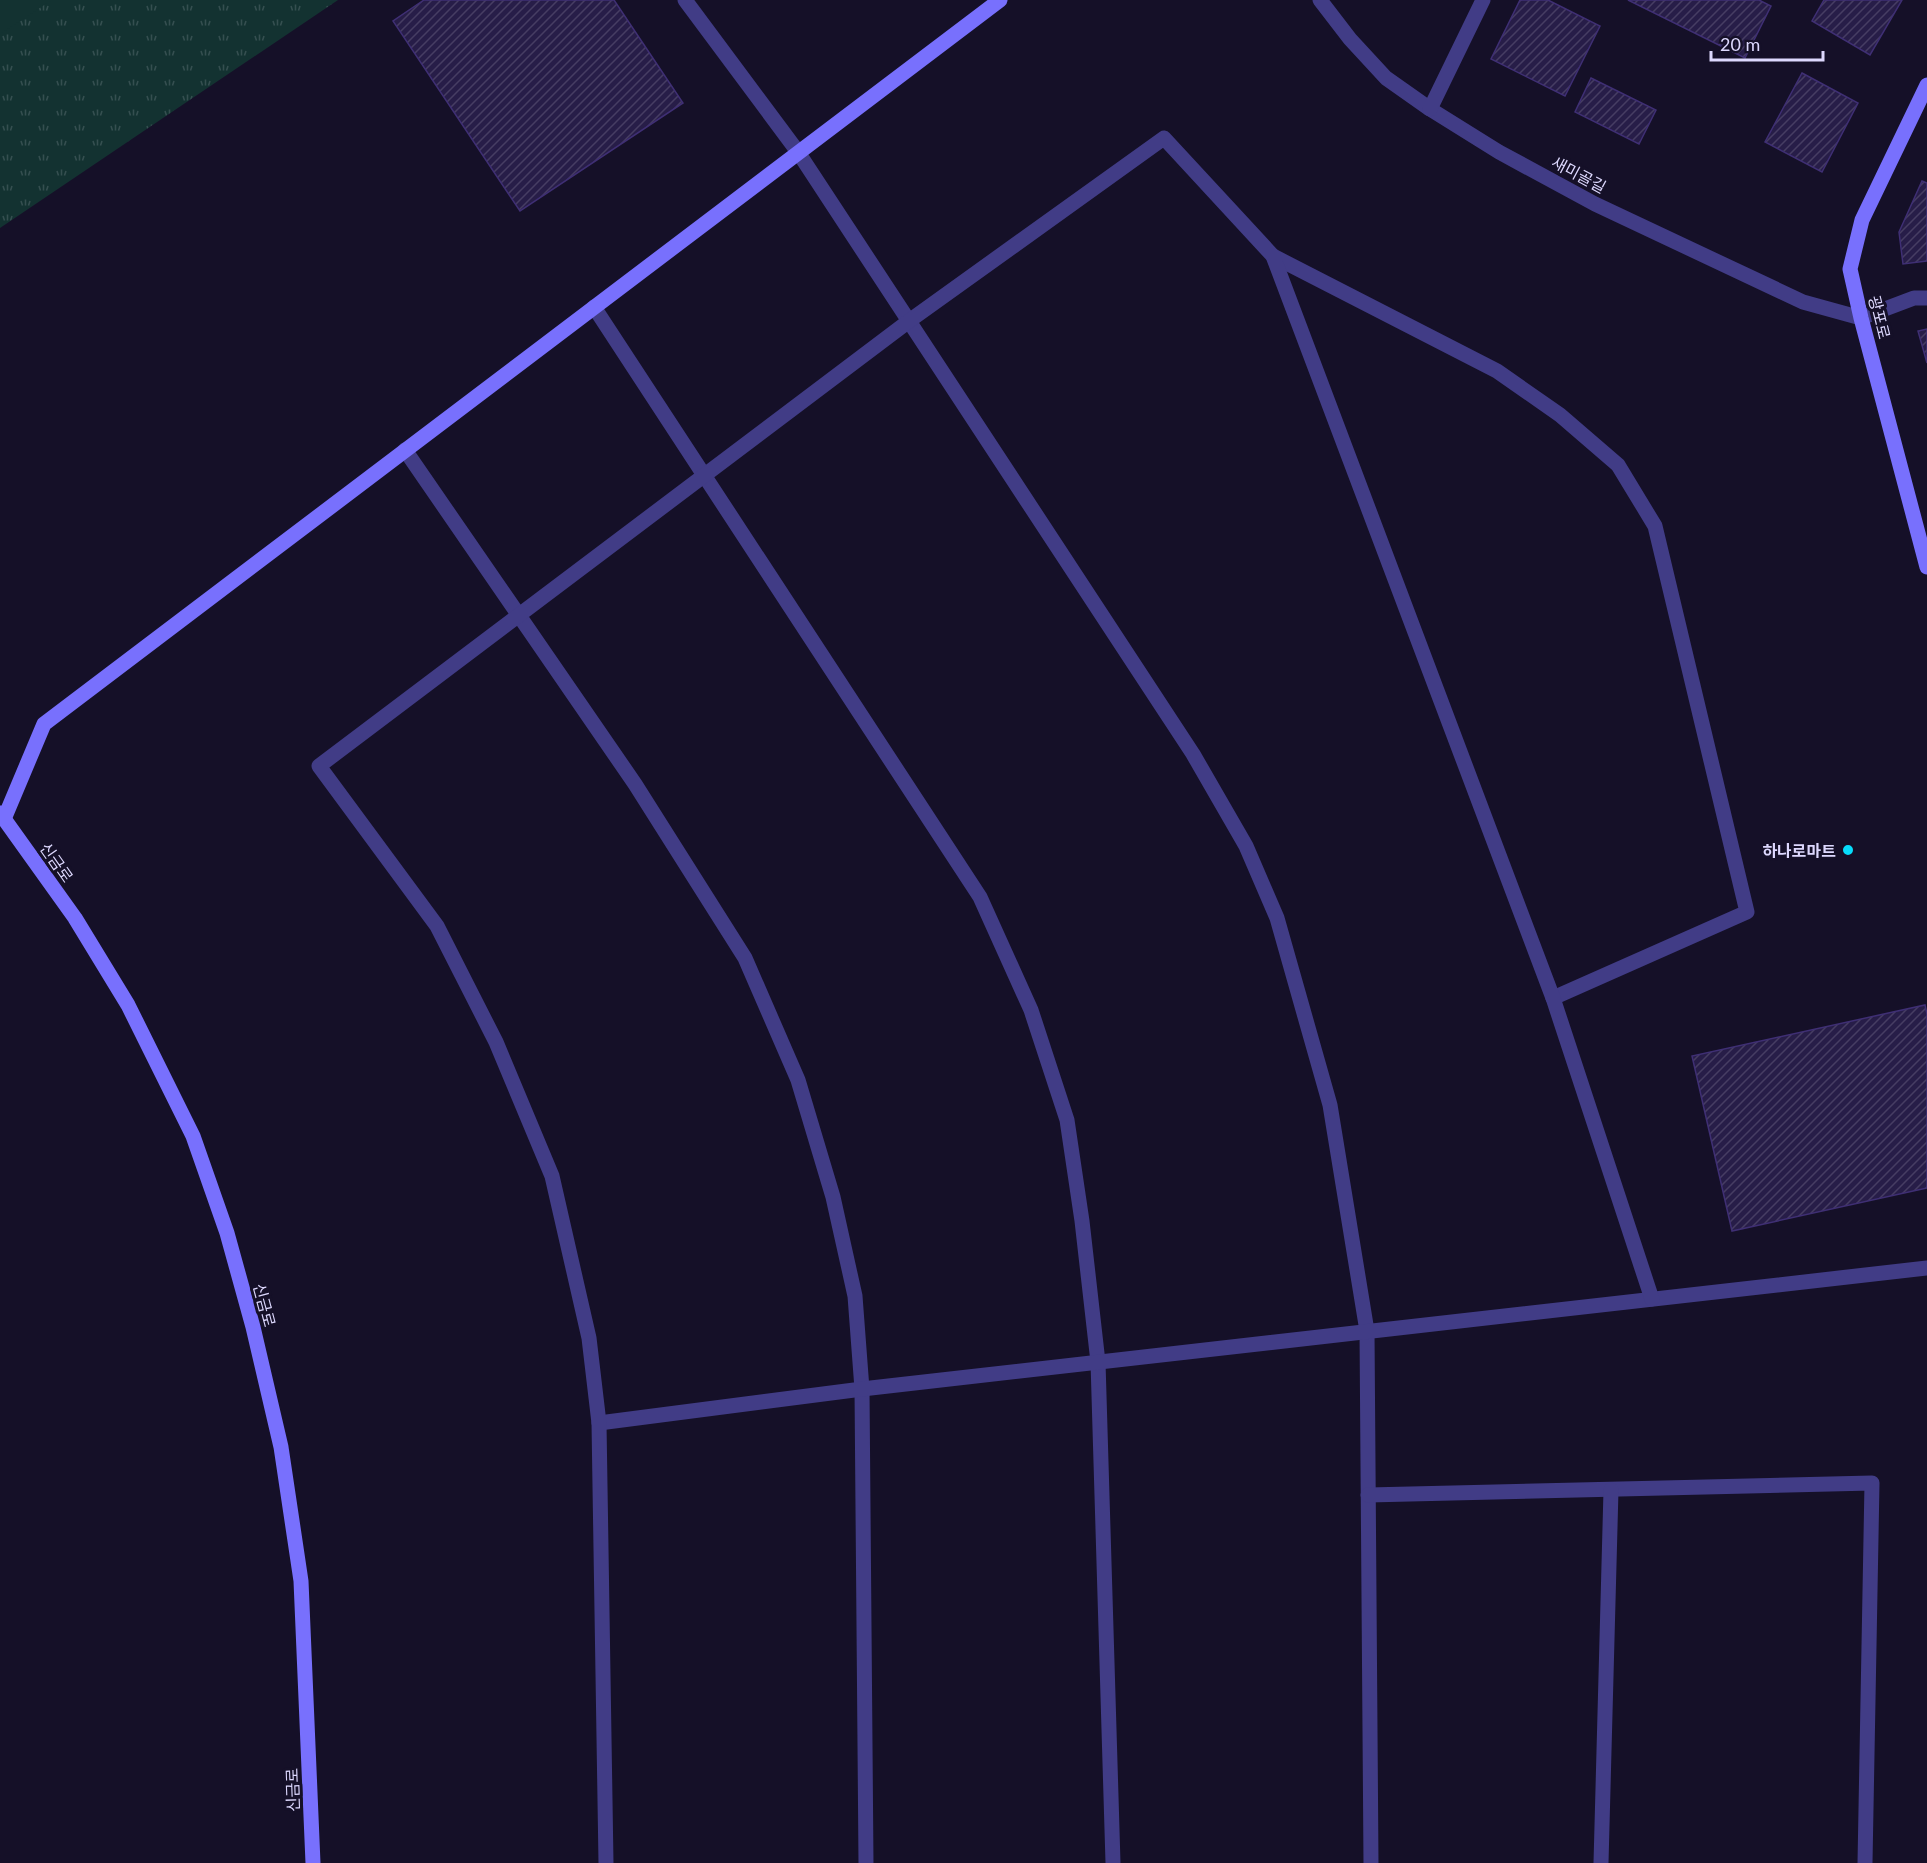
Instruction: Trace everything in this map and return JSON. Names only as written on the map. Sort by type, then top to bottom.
[{"type":"street","points":[[685,0],[798,153],[1193,754],[1246,846],[1277,918],[1330,1105],[1367,1332],[1371,1863]]},
{"type":"street","points":[[2,821],[44,724],[1000,0]]},
{"type":"street","name":"새미골길","points":[[1320,0],[1350,39],[1386,78],[1430,109],[1499,152],[1595,204],[1803,302],[1862,318]]},
{"type":"street","points":[[1430,109],[1483,0]]},
{"type":"street","name":"광포로","points":[[1927,85],[1862,220],[1850,269],[1927,567]]},
{"type":"street","points":[[606,1863],[599,1423],[589,1338],[552,1176],[505,1063],[437,926],[319,766],[909,321],[1164,138],[1273,256],[1497,371],[1560,415],[1618,465],[1655,526],[1747,912],[1553,998]]},
{"type":"street","points":[[1273,256],[1553,998],[1652,1299]]},
{"type":"street","points":[[1862,318],[1914,298],[1927,298]]},
{"type":"street","points":[[594,308],[980,897],[1031,1010],[1067,1120],[1082,1221],[1098,1362],[1113,1863]]},
{"type":"street","points":[[405,450],[634,784],[745,958],[798,1080],[833,1197],[855,1296],[862,1389],[866,1863]]},
{"type":"street","name":"신금로","points":[[2,821],[75,918],[128,1005],[193,1136],[227,1233],[253,1327],[281,1448],[301,1581],[313,1863]]},
{"type":"street","points":[[599,1423],[862,1389],[1927,1268]]},
{"type":"street","points":[[1368,1496],[1872,1483],[1865,1863]]},
{"type":"street","points":[[1601,1863],[1611,1490]]},
{"type":"green space","points":[[0,0],[338,0],[0,228]]},
{"type":"green space","points":[[0,0],[52,0],[0,34]]},
{"type":"building","points":[[424,0],[614,0],[683,103],[520,211],[393,21]]},
{"type":"building","points":[[1520,0],[1548,0],[1600,26],[1565,96],[1491,59]]},
{"type":"building","points":[[1628,0],[1759,0],[1771,6],[1745,58]]},
{"type":"building","points":[[1824,0],[1902,0],[1870,55],[1812,21]]},
{"type":"building","points":[[1802,73],[1858,103],[1822,172],[1765,142]]},
{"type":"building","points":[[1591,78],[1656,110],[1639,144],[1575,112]]},
{"type":"building","points":[[1922,181],[1927,183],[1927,261],[1903,264],[1899,232]]},
{"type":"building","points":[[1927,329],[1927,363],[1918,331]]},
{"type":"building","points":[[1925,1005],[1927,1014],[1927,1188],[1732,1231],[1692,1056]]},
{"type":"place","name":"하나로마트","points":[[1848,850]]}]
